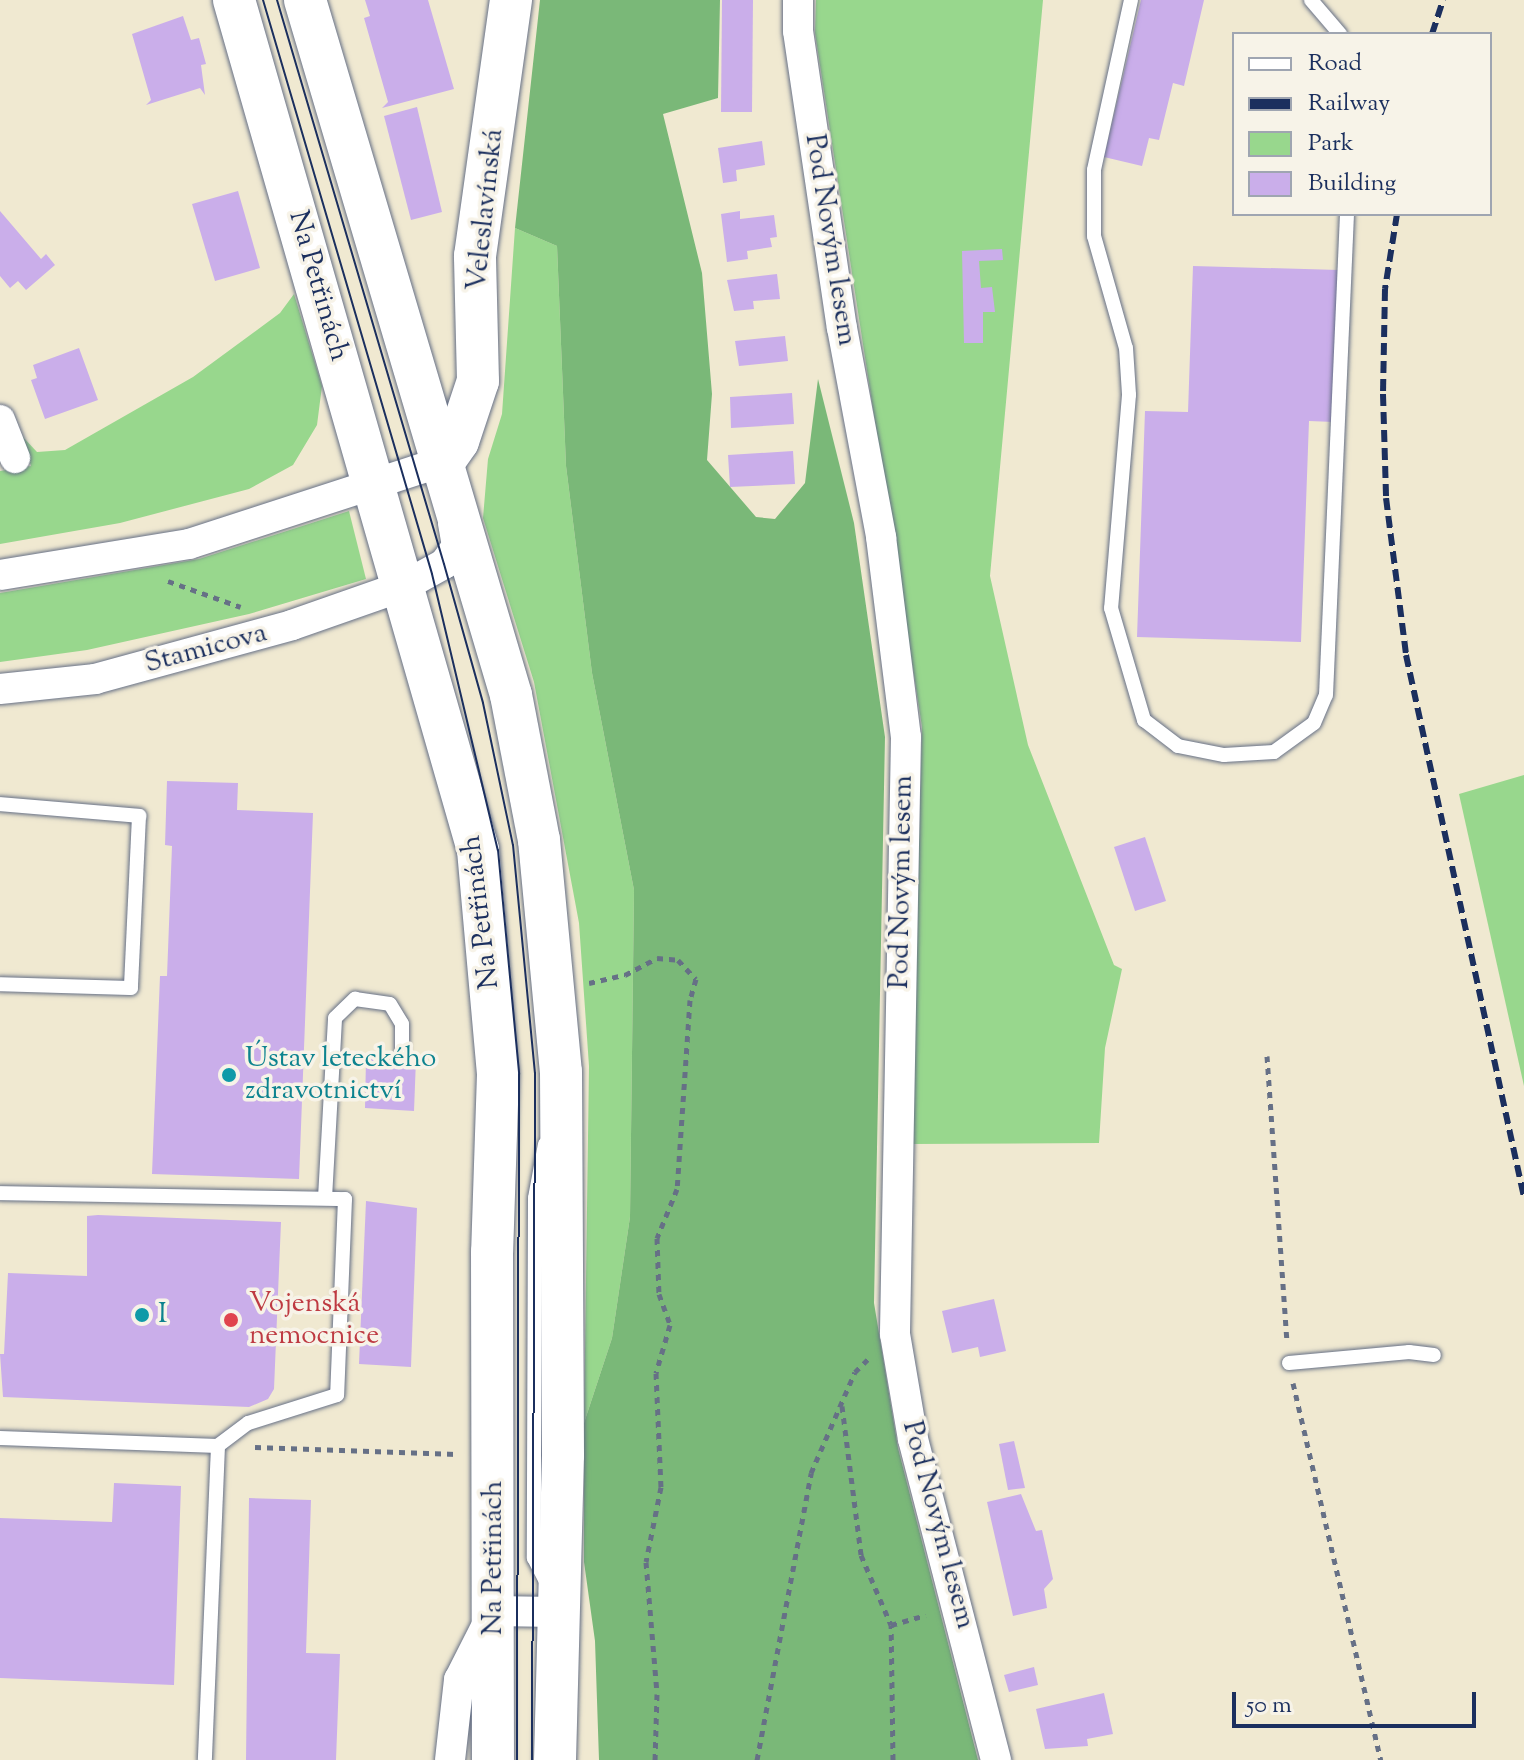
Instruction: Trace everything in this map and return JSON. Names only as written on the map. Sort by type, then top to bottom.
[{"type":"street","name":"Na Petřinách","points":[[234,0],[406,585],[478,850],[498,1074],[492,1252],[493,1760]]},
{"type":"street","points":[[305,0],[511,695],[539,840],[561,1072],[563,1455],[556,1612],[555,1760]]},
{"type":"street","name":"Veleslavínská","points":[[444,461],[458,441],[478,381],[475,256],[511,0]]},
{"type":"street","name":"Pod Novým lesem","points":[[798,0],[801,47],[842,328],[881,537],[906,737],[893,1201],[895,1334],[913,1439],[959,1606],[996,1760]]},
{"type":"street","points":[[0,420],[15,458]]},
{"type":"street","points":[[0,575],[189,544],[375,480],[444,461]]},
{"type":"street","name":"Stamicova","points":[[0,689],[95,679],[292,625],[432,574],[457,546],[444,461]]},
{"type":"street","points":[[450,1760],[459,1680],[494,1611],[556,1612]]},
{"type":"lane","points":[[1131,0],[1094,170],[1094,236],[1126,348],[1129,395],[1111,608],[1144,720],[1178,746],[1224,755],[1274,752],[1314,723],[1326,695],[1347,216]]},
{"type":"lane","points":[[1311,0],[1338,32]]},
{"type":"lane","points":[[0,804],[139,816],[131,988],[0,984]]},
{"type":"lane","points":[[325,1198],[335,1018],[355,999],[390,1004],[402,1024],[402,1054]]},
{"type":"lane","points":[[0,1193],[345,1199],[337,1395],[248,1423],[218,1446],[0,1438]]},
{"type":"lane","points":[[1289,1363],[1409,1352],[1434,1355]]},
{"type":"lane","points":[[205,1760],[218,1446]]},
{"type":"path","points":[[161,578],[292,625]]},
{"type":"path","points":[[577,986],[625,975],[657,958],[678,960],[696,979],[690,1000],[677,1189],[657,1238],[659,1294],[670,1325],[656,1373],[661,1487],[646,1562],[657,1694],[655,1760]]},
{"type":"path","points":[[757,1760],[811,1473],[855,1372],[895,1334]]},
{"type":"path","points":[[842,1402],[861,1555],[891,1625],[893,1760]]},
{"type":"path","points":[[218,1446],[451,1454]]},
{"type":"path","points":[[891,1625],[959,1606]]},
{"type":"path","points":[[1352,1633],[1381,1760]]},
{"type":"green space","points":[[540,0],[720,0],[718,98],[663,114],[702,273],[712,394],[707,460],[756,517],[775,519],[805,483],[818,379],[854,523],[885,737],[874,1303],[898,1448],[978,1760],[599,1760],[595,1641],[584,1562],[584,1423],[612,1338],[630,1217],[634,890],[592,673],[566,466],[557,246],[515,228]]},
{"type":"green space","points":[[816,0],[1043,0],[990,576],[1028,745],[1114,965],[1122,969],[1105,1048],[1099,1143],[911,1144],[922,727],[815,33]]},
{"type":"green space","points":[[515,228],[557,246],[566,466],[592,673],[634,890],[630,1217],[612,1338],[584,1423],[589,1066],[579,923],[534,682],[483,518],[488,459],[502,414]]},
{"type":"green space","points":[[294,294],[322,386],[317,425],[293,465],[249,489],[120,523],[0,544],[0,471],[31,466],[22,436],[37,452],[65,450],[193,377],[280,313]]},
{"type":"green space","points":[[349,511],[366,579],[249,614],[87,650],[0,662],[0,593],[199,559]]},
{"type":"green space","points":[[1524,775],[1524,1086],[1459,794]]},
{"type":"building","points":[[365,0],[428,0],[454,89],[382,108],[388,102],[364,18],[370,16]]},
{"type":"building","points":[[722,0],[753,0],[752,112],[721,112]]},
{"type":"building","points":[[1141,0],[1204,0],[1184,86],[1173,83],[1159,140],[1149,138],[1142,166],[1104,157]]},
{"type":"building","points":[[183,16],[191,40],[199,38],[206,64],[201,65],[205,95],[200,88],[146,105],[151,100],[132,34]]},
{"type":"building","points":[[417,107],[442,212],[411,220],[384,116]]},
{"type":"building","points":[[762,141],[765,165],[736,170],[737,181],[723,183],[718,148]]},
{"type":"building","points":[[238,191],[260,268],[215,281],[192,204]]},
{"type":"building","points":[[0,211],[41,259],[46,254],[55,265],[26,290],[18,281],[10,288],[0,276]]},
{"type":"building","points":[[740,211],[740,219],[774,215],[777,237],[770,238],[772,247],[747,251],[748,259],[727,262],[721,214]]},
{"type":"building","points":[[1002,249],[1003,260],[979,261],[981,288],[992,287],[995,312],[983,312],[983,343],[964,343],[962,251]]},
{"type":"building","points":[[1193,266],[1339,270],[1334,422],[1309,421],[1301,642],[1137,637],[1145,411],[1188,412]]},
{"type":"building","points":[[777,274],[780,299],[753,301],[754,309],[734,311],[727,280]]},
{"type":"building","points":[[785,336],[788,361],[739,366],[735,341]]},
{"type":"building","points":[[79,348],[98,400],[45,419],[31,380],[37,378],[33,365]]},
{"type":"building","points":[[792,393],[794,424],[731,428],[730,397]]},
{"type":"building","points":[[793,451],[795,484],[730,487],[728,455]]},
{"type":"building","name":"Ústav leteckého zdravotnictví","points":[[167,781],[238,783],[237,810],[313,813],[299,1179],[152,1174],[160,976],[167,976],[172,846],[165,845]]},
{"type":"building","points":[[1145,837],[1166,901],[1135,911],[1114,847]]},
{"type":"building","points":[[366,1058],[416,1059],[414,1111],[365,1108]]},
{"type":"building","points":[[366,1201],[417,1208],[411,1367],[359,1364]]},
{"type":"building","name":"I","points":[[87,1216],[281,1222],[274,1389],[268,1399],[249,1407],[3,1397],[0,1354],[4,1354],[8,1273],[87,1276]]},
{"type":"building","points":[[994,1299],[1006,1351],[980,1357],[978,1347],[952,1353],[942,1311]]},
{"type":"building","points":[[1014,1441],[1025,1488],[1008,1490],[999,1444]]},
{"type":"building","points":[[114,1483],[181,1486],[174,1685],[0,1678],[0,1518],[112,1522]]},
{"type":"building","points":[[1021,1494],[1036,1531],[1042,1530],[1053,1579],[1044,1589],[1047,1608],[1013,1616],[987,1502]]},
{"type":"building","points":[[249,1498],[311,1500],[306,1653],[340,1654],[336,1760],[246,1760]]},
{"type":"building","points":[[1034,1667],[1038,1685],[1009,1692],[1004,1675]]},
{"type":"building","points":[[1104,1693],[1113,1734],[1087,1739],[1088,1746],[1045,1749],[1036,1709]]},
{"type":"tram line","points":[[263,0],[432,574],[498,850],[519,1074],[517,1760]]},
{"type":"tram line","points":[[277,0],[483,703],[513,845],[535,1073],[532,1760]]},
{"type":"railway","points":[[1433,32],[1443,0]]},
{"type":"railway","points":[[1397,216],[1385,289],[1383,394],[1386,498],[1406,655],[1524,1197]]},
{"type":"place","name":"Ústav leteckého zdravotnictví","points":[[229,1075]]},
{"type":"place","name":"I","points":[[142,1315]]},
{"type":"place","name":"Vojenská nemocnice","points":[[231,1320]]}]
